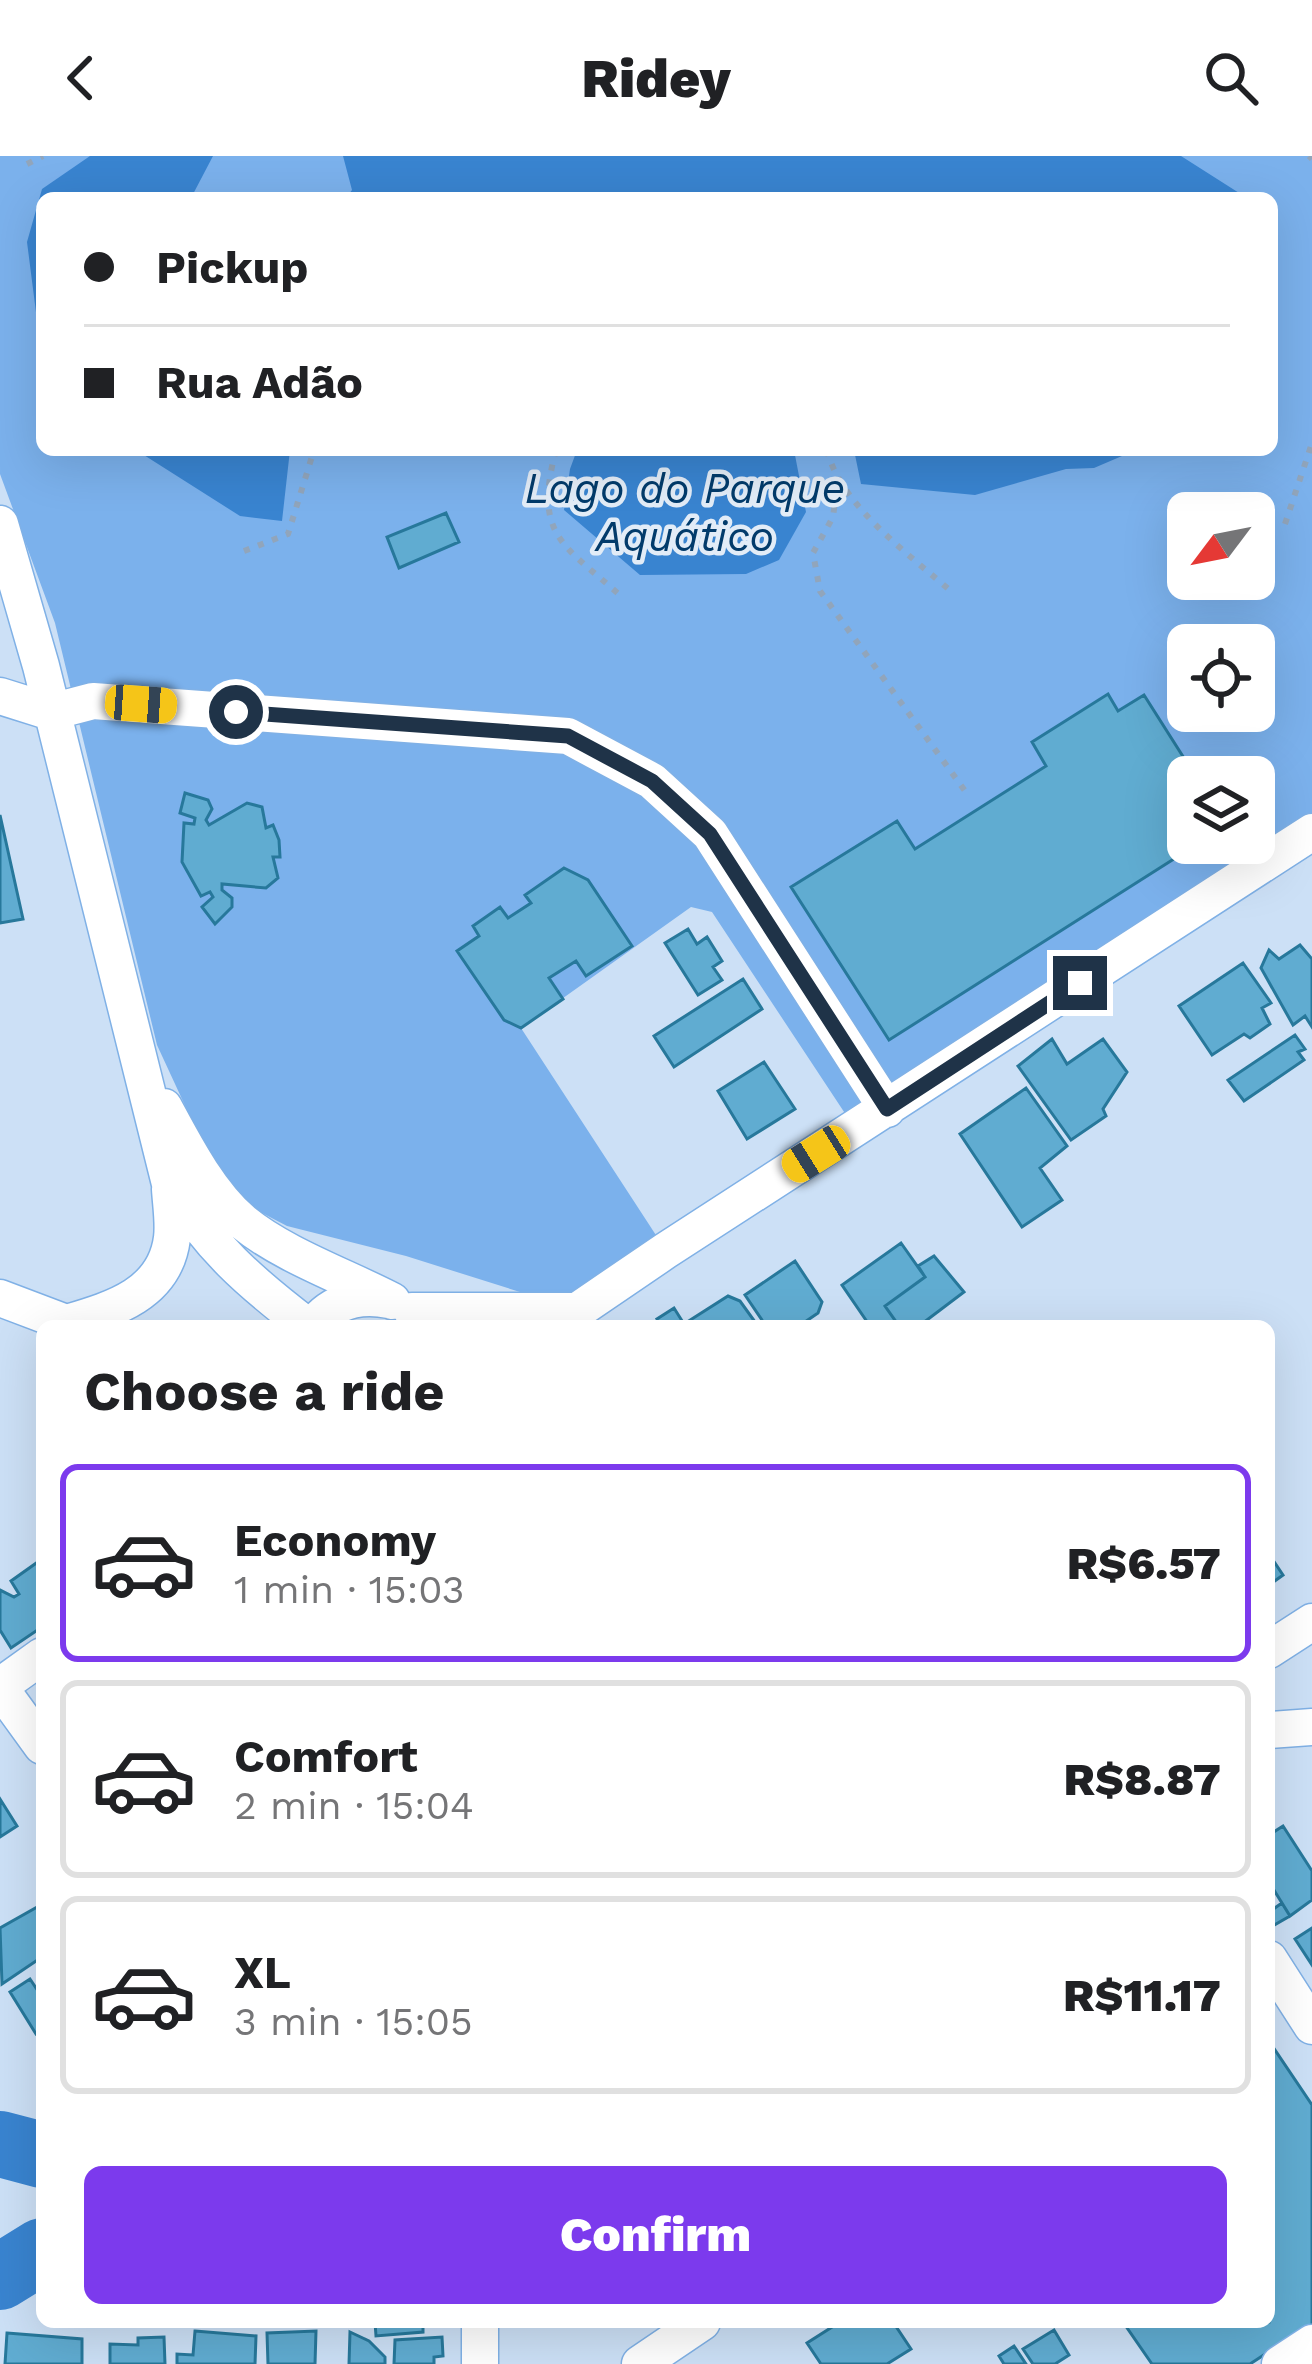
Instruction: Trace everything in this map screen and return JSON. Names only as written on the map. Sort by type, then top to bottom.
[{"type":"street","points":[[0,524],[170,1184],[172,1240],[158,1278],[127,1305],[90,1320]]},
{"type":"street","points":[[0,696],[50,712],[93,701],[568,736],[652,781],[710,834],[887,1109]]},
{"type":"street","points":[[318,1320],[355,1298],[410,1313],[565,1318],[1312,832]]},
{"type":"street","points":[[140,1062],[207,1180],[242,1221],[410,1313]]},
{"type":"street","points":[[170,1184],[201,1233],[261,1291],[302,1320]]},
{"type":"street","points":[[0,1298],[63,1320]]},
{"type":"street","points":[[1275,1646],[1312,1622]]},
{"type":"street","points":[[36,1660],[0,1687],[36,1738]]},
{"type":"street","points":[[1275,1730],[1312,1727]]},
{"type":"street","points":[[1275,1968],[1312,2026]]},
{"type":"street","points":[[480,2328],[480,2364]]},
{"type":"street","points":[[640,2364],[693,2328]]},
{"type":"street","points":[[1280,2364],[1312,2343]]},
{"type":"path","points":[[27,164],[43,156]]},
{"type":"path","points":[[1286,524],[1312,443]]},
{"type":"path","points":[[244,550],[288,534],[312,456]]},
{"type":"path","points":[[554,456],[545,490],[556,538],[622,597]]},
{"type":"path","points":[[829,456],[838,477],[875,523],[952,593]]},
{"type":"path","points":[[838,477],[833,517],[813,553],[820,591],[968,795]]},
{"type":"shaded area","points":[[0,156],[1312,156],[1312,827],[1275,851],[1275,756],[1167,756],[1167,864],[1256,864],[854,1127],[712,912],[691,907],[521,1028],[665,1249],[574,1309],[406,1256],[287,1226],[249,1206],[206,1151],[157,1045],[55,623],[0,474]]},
{"type":"water","points":[[90,156],[213,156],[194,192],[42,189]]},
{"type":"water","points":[[343,156],[1181,156],[1238,192],[350,192]]},
{"type":"water","points":[[36,210],[36,312],[27,242]]},
{"type":"water","points":[[145,456],[289,456],[282,521],[240,516]]},
{"type":"water","name":"Lago do Parque Aquático","points":[[575,456],[795,456],[806,512],[779,560],[746,574],[640,575],[564,510]]},
{"type":"water","name":"Lago do Parque Aquático","points":[[855,456],[1122,456],[1094,468],[1066,469],[975,495],[861,484]]},
{"type":"building","points":[[446,513],[459,542],[399,568],[387,537]]},
{"type":"building","points":[[1108,694],[1118,711],[1144,695],[1183,756],[1167,756],[1167,863],[889,1040],[791,887],[897,821],[915,849],[1046,766],[1032,742]]},
{"type":"building","points":[[185,793],[208,800],[212,809],[206,820],[209,825],[247,803],[262,807],[266,828],[273,825],[279,840],[280,857],[273,857],[278,878],[266,888],[222,884],[232,907],[215,924],[202,907],[213,897],[210,892],[201,896],[182,862],[184,823],[194,824],[195,818],[180,813]]},
{"type":"building","points":[[0,815],[23,919],[0,923]]},
{"type":"building","points":[[564,868],[588,880],[632,946],[586,976],[576,961],[549,978],[563,999],[521,1028],[504,1020],[457,951],[479,936],[473,926],[500,907],[508,918],[531,903],[525,895]]},
{"type":"building","points":[[688,929],[697,944],[707,937],[722,961],[713,967],[722,980],[698,995],[665,943]]},
{"type":"building","points":[[1300,945],[1312,959],[1312,1027],[1305,1016],[1293,1025],[1261,968],[1269,950],[1279,959]]},
{"type":"building","points":[[1243,963],[1271,1003],[1262,1008],[1270,1024],[1212,1055],[1179,1006]]},
{"type":"building","points":[[743,979],[762,1009],[674,1067],[654,1036]]},
{"type":"building","points":[[1295,1035],[1305,1049],[1298,1052],[1304,1060],[1244,1101],[1228,1080]]},
{"type":"building","points":[[1052,1039],[1067,1064],[1103,1039],[1127,1072],[1103,1109],[1106,1116],[1071,1140],[1018,1066]]},
{"type":"building","points":[[764,1062],[795,1109],[747,1139],[718,1091]]},
{"type":"building","points":[[1026,1088],[1067,1146],[1040,1168],[1062,1200],[1022,1227],[960,1134]]},
{"type":"building","points":[[901,1243],[925,1277],[885,1306],[895,1320],[866,1320],[842,1285]]},
{"type":"building","points":[[934,1256],[964,1292],[927,1320],[895,1320],[885,1306],[925,1277],[918,1266]]},
{"type":"building","points":[[795,1261],[822,1302],[818,1313],[808,1320],[762,1320],[745,1295]]},
{"type":"building","points":[[728,1296],[740,1301],[754,1320],[690,1320]]},
{"type":"building","points":[[674,1308],[682,1320],[657,1319]]},
{"type":"building","points":[[36,1563],[36,1631],[11,1648],[0,1630],[0,1590],[14,1597],[19,1594],[11,1581]]},
{"type":"building","points":[[0,1799],[17,1826],[0,1837]]},
{"type":"building","points":[[1283,1826],[1312,1871],[1312,1900],[1290,1916],[1275,1892],[1275,1831]]},
{"type":"building","points":[[1282,1903],[1290,1916],[1275,1925],[1275,1908]]},
{"type":"building","points":[[36,1908],[36,1961],[2,1984],[0,1928]]},
{"type":"building","points":[[1312,1928],[1312,1965],[1295,1939]]},
{"type":"building","points":[[30,1979],[36,1988],[36,2034],[10,1992]]},
{"type":"building","points":[[1275,2050],[1312,2105],[1312,2335],[1273,2349],[1250,2364],[1152,2364],[1127,2328],[1275,2328]]},
{"type":"building","points":[[375,2328],[423,2328],[423,2332],[376,2336]]},
{"type":"building","points":[[831,2328],[897,2328],[911,2349],[887,2364],[821,2364],[807,2343]]},
{"type":"building","points":[[1054,2330],[1069,2355],[1055,2364],[1033,2364],[1023,2349]]},
{"type":"building","points":[[195,2331],[256,2336],[255,2364],[177,2364],[177,2354],[193,2355]]},
{"type":"building","points":[[316,2331],[315,2364],[268,2364],[267,2333]]},
{"type":"building","points":[[350,2332],[369,2341],[385,2357],[385,2364],[349,2364]]},
{"type":"building","points":[[7,2333],[82,2339],[82,2364],[5,2364]]},
{"type":"building","points":[[164,2337],[165,2364],[110,2364],[110,2344],[138,2345],[138,2338]]},
{"type":"building","points":[[442,2337],[443,2356],[434,2357],[434,2364],[394,2364],[395,2340]]},
{"type":"building","points":[[1014,2346],[1026,2364],[1004,2364],[999,2356]]},
{"type":"waterway","points":[[0,2144],[36,2153]]},
{"type":"waterway","points":[[0,2277],[36,2255]]},
{"type":"route","points":[[236,712],[568,736],[652,781],[710,834],[887,1109],[1080,983]]}]
